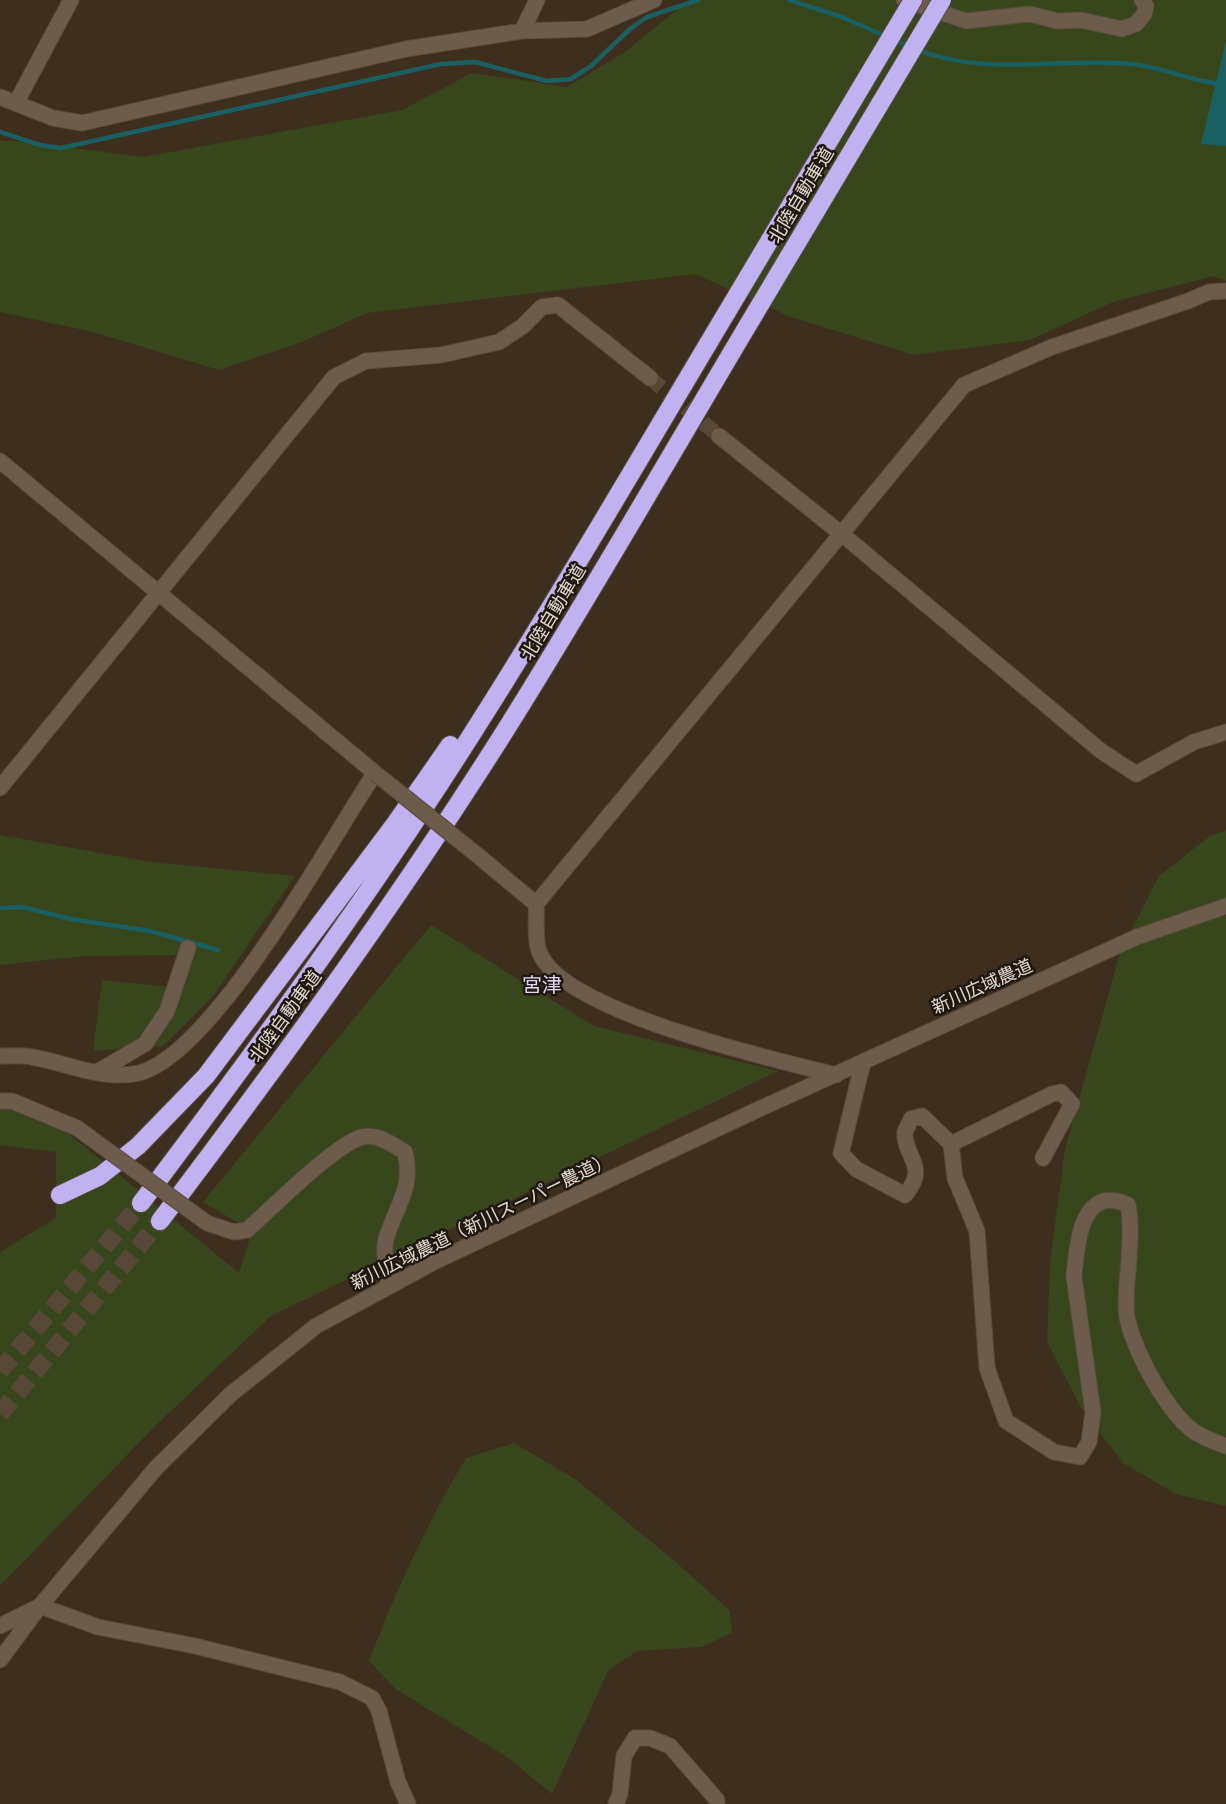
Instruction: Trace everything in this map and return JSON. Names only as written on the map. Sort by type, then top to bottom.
[{"type":"highway","name":"北陸自動車道","points":[[141,1203],[284,1012],[414,823],[495,699],[913,0]]},
{"type":"highway","name":"北陸自動車道","points":[[160,1221],[318,1006],[432,841],[574,618],[942,0]]},
{"type":"highway","points":[[60,1195],[100,1176],[138,1146],[206,1076],[395,824],[635,466]]},
{"type":"street","points":[[16,103],[71,0]]},
{"type":"street","points":[[522,31],[537,0]]},
{"type":"street","points":[[0,97],[53,118],[82,123],[406,49],[522,31],[587,29],[654,0]]},
{"type":"street","points":[[904,0],[966,21],[1030,14],[1057,21],[1081,20],[1122,29],[1136,24],[1144,14],[1146,6],[1142,0]]},
{"type":"street","points":[[836,1075],[731,1048],[627,1013],[562,981],[540,954],[536,904],[964,386],[1052,347],[1209,292],[1226,291]]},
{"type":"street","points":[[0,788],[334,377],[366,361],[441,355],[499,342],[523,326],[542,307],[558,305],[650,378]]},
{"type":"street","points":[[719,436],[843,535],[1101,751],[1136,774],[1194,742],[1226,732]]},
{"type":"street","points":[[0,461],[536,904]]},
{"type":"street","points":[[0,1056],[30,1057],[94,1073],[138,1073],[166,1060],[199,1030],[268,944],[375,773]]},
{"type":"street","name":"新川広域農道","points":[[757,1110],[1137,937],[1226,906]]},
{"type":"street","points":[[94,1073],[145,1044],[166,1011],[188,948]]},
{"type":"street","points":[[863,1062],[841,1153],[856,1169],[905,1195],[913,1185],[916,1173],[905,1133],[911,1119],[922,1116],[951,1144],[955,1178],[977,1231],[987,1368],[1006,1421],[1054,1452],[1080,1457],[1089,1442],[1094,1412],[1074,1277],[1082,1228],[1089,1210],[1101,1200],[1114,1198],[1128,1205],[1132,1224],[1126,1307],[1134,1344],[1158,1387],[1192,1431],[1226,1446]]},
{"type":"street","points":[[951,1144],[1060,1092],[1072,1104],[1043,1158]]},
{"type":"street","points":[[0,1101],[12,1101],[77,1128],[207,1223],[234,1232],[247,1230],[332,1154],[362,1137],[378,1137],[405,1152],[409,1170],[405,1190],[385,1241],[389,1286]]},
{"type":"street","name":"新川広域農道（新川スーパー農道）","points":[[0,1660],[40,1606],[156,1468],[231,1394],[316,1326],[436,1261],[757,1110]]},
{"type":"street","points":[[0,1626],[40,1606],[98,1627],[195,1646],[340,1682],[372,1698],[379,1712],[398,1782],[408,1804]]},
{"type":"street","points":[[616,1804],[620,1794],[624,1756],[635,1738],[650,1738],[670,1746],[717,1800],[717,1804]]},
{"type":"green space","points":[[689,0],[1226,0],[1226,281],[1214,276],[1113,302],[1030,340],[914,355],[791,317],[695,274],[367,313],[302,342],[219,370],[93,332],[0,312],[0,141],[19,141],[143,157],[402,110],[472,73],[567,87],[625,52]]},
{"type":"green space","points":[[1226,830],[1226,1506],[1176,1494],[1123,1463],[1081,1408],[1047,1342],[1050,1263],[1065,1149],[1120,953],[1158,877],[1210,836]]},
{"type":"green space","points":[[0,835],[151,862],[295,876],[213,996],[163,1046],[93,1051],[102,980],[180,988],[187,955],[85,956],[0,965]]},
{"type":"green space","points":[[431,925],[594,1026],[778,1071],[271,1316],[154,1427],[0,1586],[0,1252],[56,1218],[56,1152],[0,1145],[0,1096],[25,1098],[239,1273],[252,1231],[203,1202]]},
{"type":"green space","points":[[514,1443],[575,1479],[677,1563],[730,1611],[732,1633],[701,1647],[637,1651],[608,1671],[552,1794],[507,1757],[397,1690],[369,1661],[413,1557],[466,1458]]},
{"type":"water","points":[[1226,41],[1226,146],[1201,144]]},
{"type":"waterway","points":[[0,132],[40,145],[61,148],[441,64],[475,62],[547,81],[571,79],[591,66],[630,29],[647,17],[698,0]]},
{"type":"waterway","points":[[789,0],[842,17],[885,36]]},
{"type":"waterway","points":[[893,39],[910,47]]},
{"type":"waterway","points":[[918,50],[970,63],[1024,65],[1105,62],[1132,64],[1202,81],[1226,84]]},
{"type":"waterway","points":[[0,908],[23,907],[70,919],[150,931],[218,950]]},
{"type":"tunnel","points":[[650,378],[719,436]]},
{"type":"tunnel","points":[[0,1371],[141,1203]]},
{"type":"tunnel","points":[[0,1414],[160,1221]]},
{"type":"district","name":"宮津","points":[[542,984]]}]
